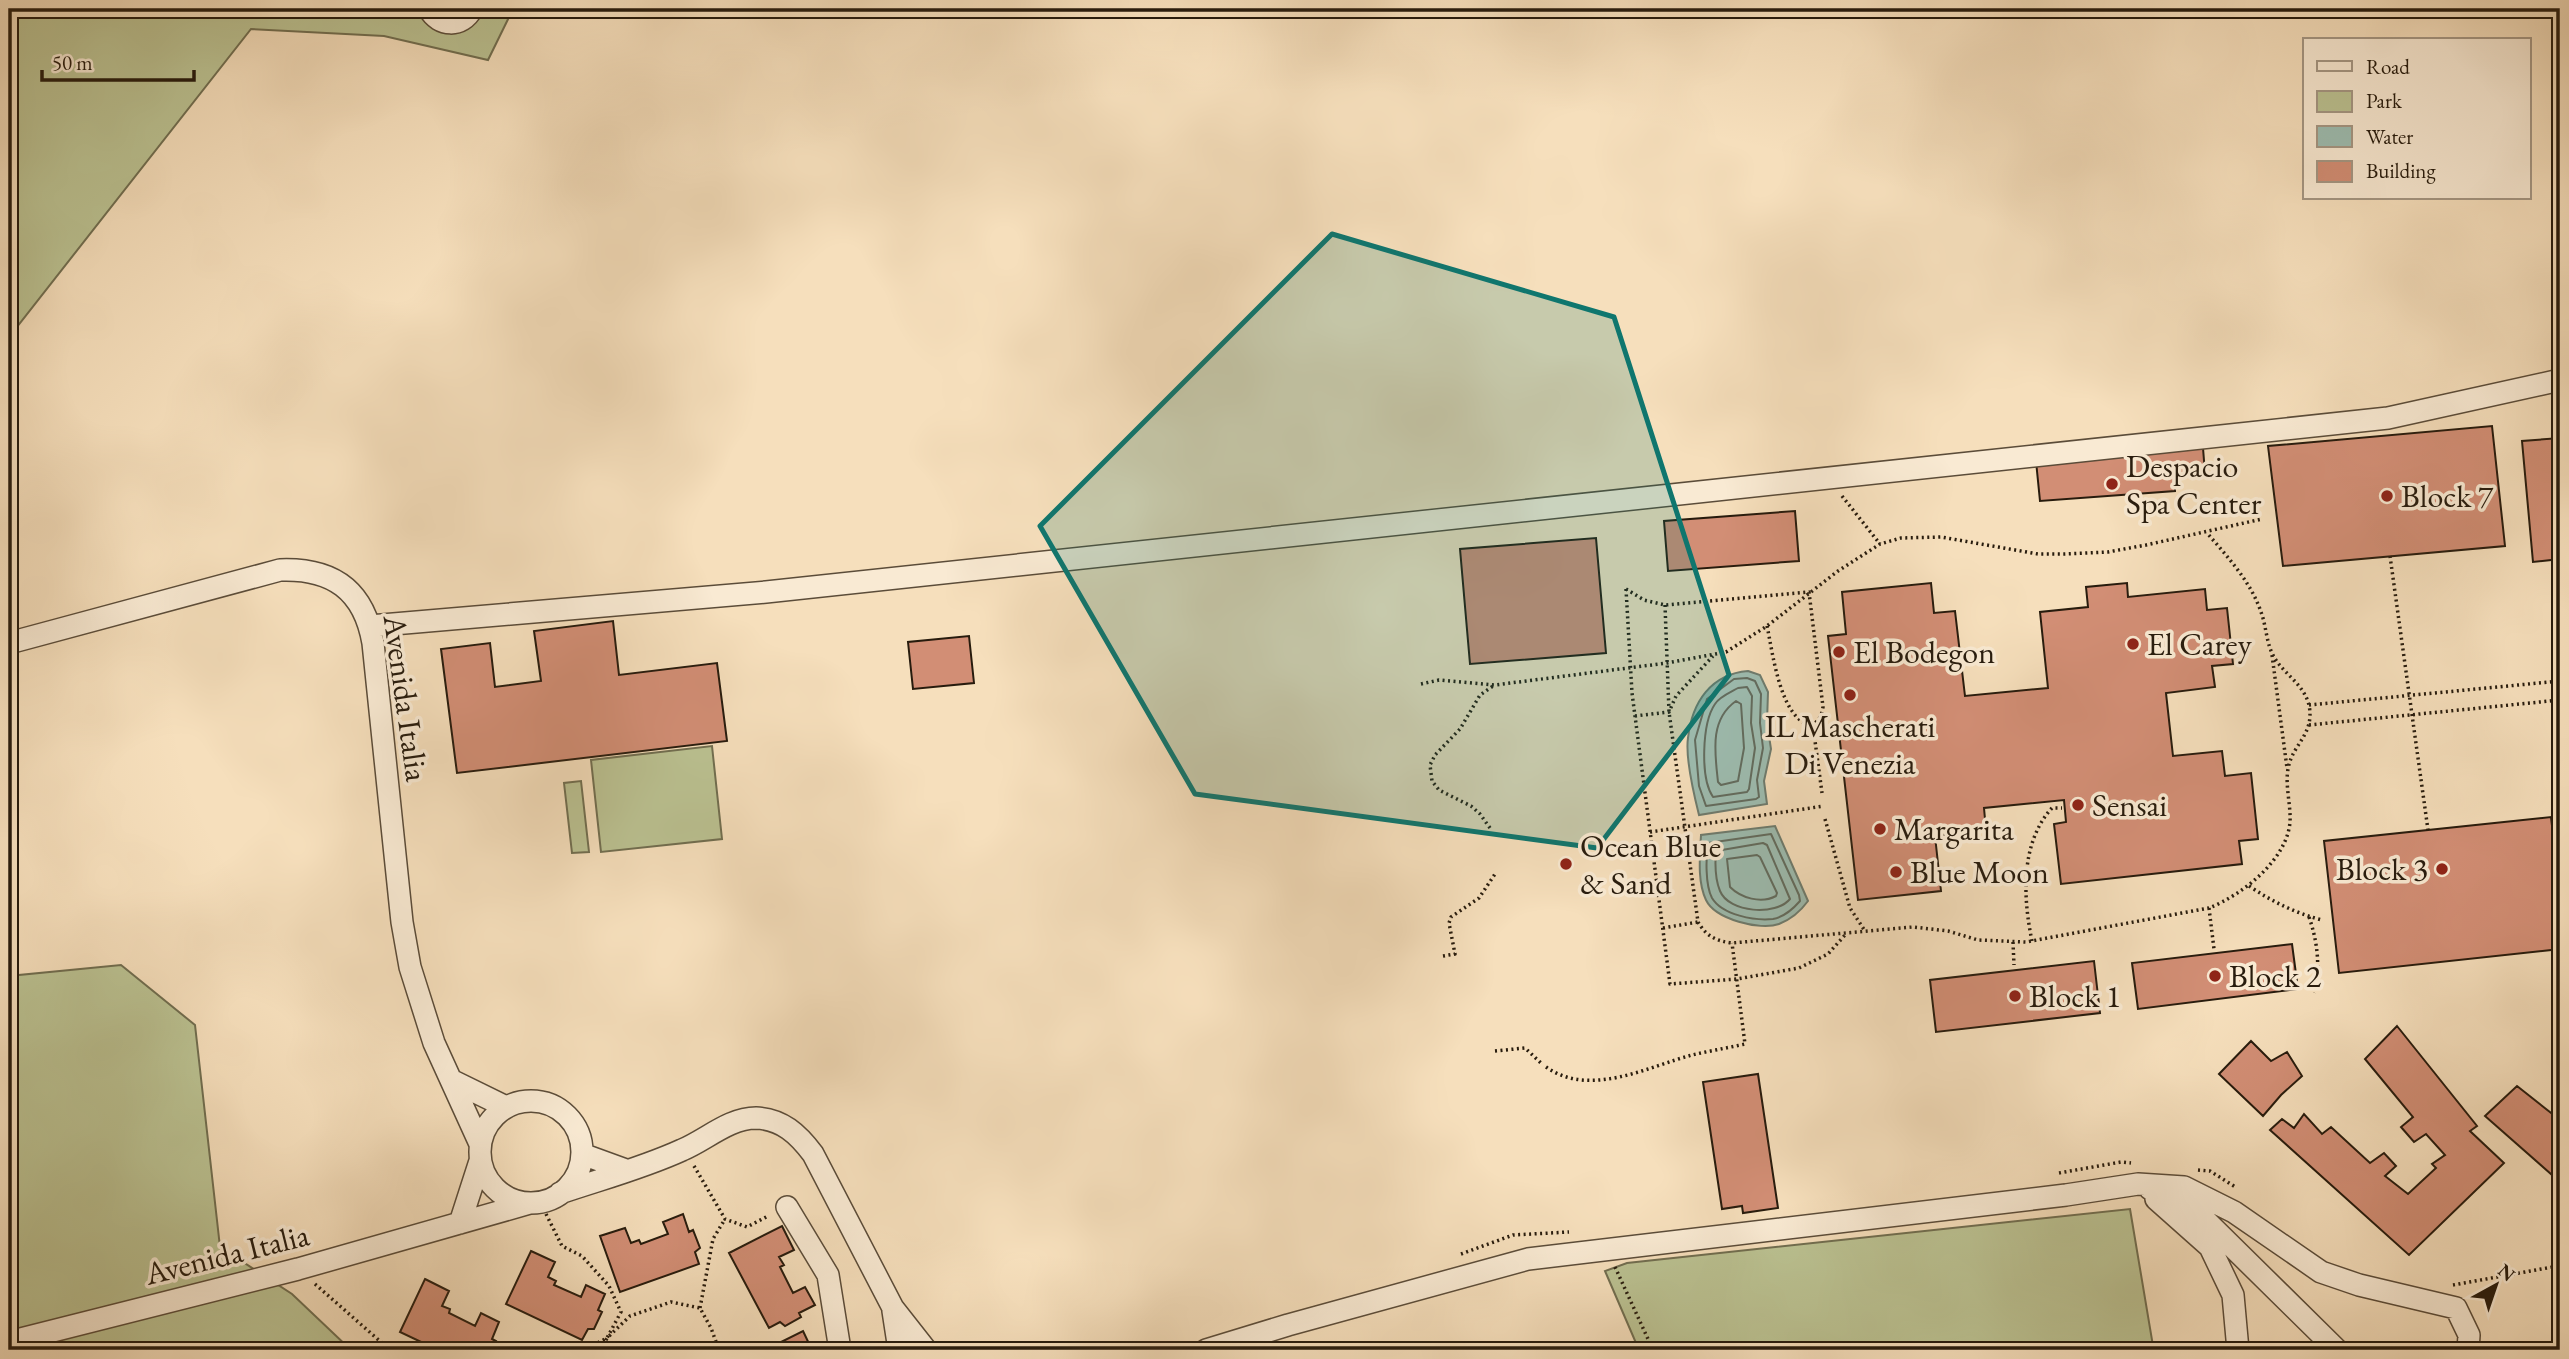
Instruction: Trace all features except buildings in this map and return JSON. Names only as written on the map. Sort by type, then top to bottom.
[{"type":"street","points":[[429,9],[436,19],[450,24],[465,19],[472,9]]},
{"type":"street","points":[[370,626],[780,590],[2388,418],[2560,380]]},
{"type":"street","name":"Avenida Italia","points":[[9,643],[280,570],[303,569],[321,573],[337,581],[351,593],[370,626],[408,956],[434,1043],[453,1082],[480,1153]]},
{"type":"street","points":[[453,1082],[506,1107]]},
{"type":"street","points":[[460,1223],[485,1128],[494,1116],[506,1107],[528,1101],[551,1105],[564,1113],[574,1125],[582,1154],[579,1169],[571,1183],[560,1194]]},
{"type":"street","points":[[480,1153],[486,1178],[498,1191],[513,1199],[547,1201],[684,1150],[729,1124],[753,1118],[773,1120],[801,1138],[813,1154],[893,1308],[926,1350]]},
{"type":"street","points":[[582,1154],[626,1170]]},
{"type":"street","points":[[2138,1184],[2210,1247],[2233,1296],[2238,1350]]},
{"type":"street","points":[[2138,1184],[2194,1210],[2337,1350]]},
{"type":"street","points":[[1206,1350],[1528,1259],[2052,1197],[2138,1184],[2184,1187],[2234,1212],[2321,1272],[2359,1285],[2456,1308],[2469,1335],[2468,1350]]},
{"type":"street","name":"Avenida Italia","points":[[9,1342],[298,1269],[534,1202]]},
{"type":"street","points":[[787,1207],[828,1275],[840,1350]]},
{"type":"street","points":[[893,1308],[899,1350]]},
{"type":"path","points":[[1828,478],[1880,544]]},
{"type":"path","points":[[1421,684],[1439,680],[1495,685],[1713,656],[1745,641],[1809,592],[1880,544],[1901,538],[1941,537],[2038,554],[2108,552],[2207,533],[2262,519]]},
{"type":"path","points":[[1665,605],[1669,712],[1698,922],[1710,937],[1720,942],[1732,943],[1913,927],[1948,931],[1978,940],[2032,941],[2209,908],[2249,886],[2282,848],[2289,832],[2287,771],[2272,652],[2261,611],[2231,561],[2207,533]]},
{"type":"path","points":[[2390,556],[2428,830]]},
{"type":"path","points":[[1809,592],[1665,605],[1644,600],[1626,589],[1632,693],[1670,984],[1737,979],[1799,968],[1828,954],[1846,934]]},
{"type":"path","points":[[1809,592],[1823,707],[1821,716],[1813,726],[1822,793]]},
{"type":"path","points":[[1767,626],[1787,702],[1801,723],[1813,726]]},
{"type":"path","points":[[2272,652],[2280,666],[2299,685],[2308,705],[2309,725],[2287,771]]},
{"type":"path","points":[[1669,712],[1676,696],[1713,656]]},
{"type":"path","points":[[2308,705],[2560,681]]},
{"type":"path","points":[[1490,828],[1471,806],[1439,790],[1432,781],[1430,765],[1435,755],[1460,730],[1480,695],[1495,685]]},
{"type":"path","points":[[2309,725],[2560,700]]},
{"type":"path","points":[[1635,716],[1669,712]]},
{"type":"path","points":[[1650,832],[1824,806]]},
{"type":"path","points":[[2032,941],[2027,919],[2026,883],[2030,849],[2041,820],[2052,808],[2062,808]]},
{"type":"path","points":[[1825,819],[1850,908],[1865,931]]},
{"type":"path","points":[[1443,956],[1455,954],[1449,923],[1451,917],[1479,898],[1494,874]]},
{"type":"path","points":[[2249,886],[2273,902],[2322,920]]},
{"type":"path","points":[[2209,908],[2214,949]]},
{"type":"path","points":[[2309,917],[2318,947],[2315,993]]},
{"type":"path","points":[[1663,928],[1698,922]]},
{"type":"path","points":[[2013,942],[2014,965]]},
{"type":"path","points":[[1495,1051],[1525,1048],[1544,1065],[1567,1078],[1601,1079],[1745,1044],[1732,943]]},
{"type":"path","points":[[684,1150],[725,1219],[747,1227],[787,1207]]},
{"type":"path","points":[[534,1202],[562,1246],[582,1256],[609,1286],[621,1312],[601,1350]]},
{"type":"path","points":[[719,1350],[700,1308],[713,1239],[725,1219]]},
{"type":"path","points":[[1607,1250],[1653,1350]]},
{"type":"path","points":[[298,1269],[390,1350]]},
{"type":"path","points":[[584,1350],[607,1338],[630,1317],[671,1302],[700,1308]]},
{"type":"highlighted area","points":[[1332,234],[1614,317],[1729,675],[1597,848],[1195,794],[1040,526]]},
{"type":"green space","points":[[9,9],[513,9],[488,60],[384,36],[251,29],[9,337]]},
{"type":"green space","points":[[712,746],[722,839],[601,852],[591,760]]},
{"type":"green space","points":[[581,781],[589,852],[572,853],[564,783]]},
{"type":"green space","points":[[121,965],[195,1025],[220,1247],[292,1294],[351,1350],[9,1350],[9,976]]},
{"type":"green space","points":[[2130,1209],[2153,1346],[2169,1350],[1639,1350],[1605,1271],[1627,1263]]},
{"type":"water","points":[[1748,671],[1760,675],[1768,692],[1767,723],[1771,749],[1764,781],[1767,804],[1699,815],[1688,756],[1688,738],[1694,713],[1699,702],[1714,684],[1735,673]]},
{"type":"water","points":[[1775,826],[1808,901],[1792,917],[1771,926],[1739,922],[1719,913],[1706,900],[1701,885],[1701,835]]},
{"type":"place","name":"Despacio Spa Center","points":[[2112,484]]},
{"type":"place","name":"Block 7","points":[[2387,496]]},
{"type":"place","name":"El Carey","points":[[2133,644]]},
{"type":"place","name":"El Bodegon","points":[[1839,652]]},
{"type":"place","name":"IL Mascherati Di Venezia","points":[[1850,695]]},
{"type":"place","name":"Sensai","points":[[2078,805]]},
{"type":"place","name":"Margarita","points":[[1880,829]]},
{"type":"place","name":"Ocean Blue & Sand","points":[[1566,864]]},
{"type":"place","name":"Block 3","points":[[2442,869]]},
{"type":"place","name":"Blue Moon","points":[[1896,872]]},
{"type":"place","name":"Block 2","points":[[2215,976]]},
{"type":"place","name":"Block 1","points":[[2015,996]]}]
